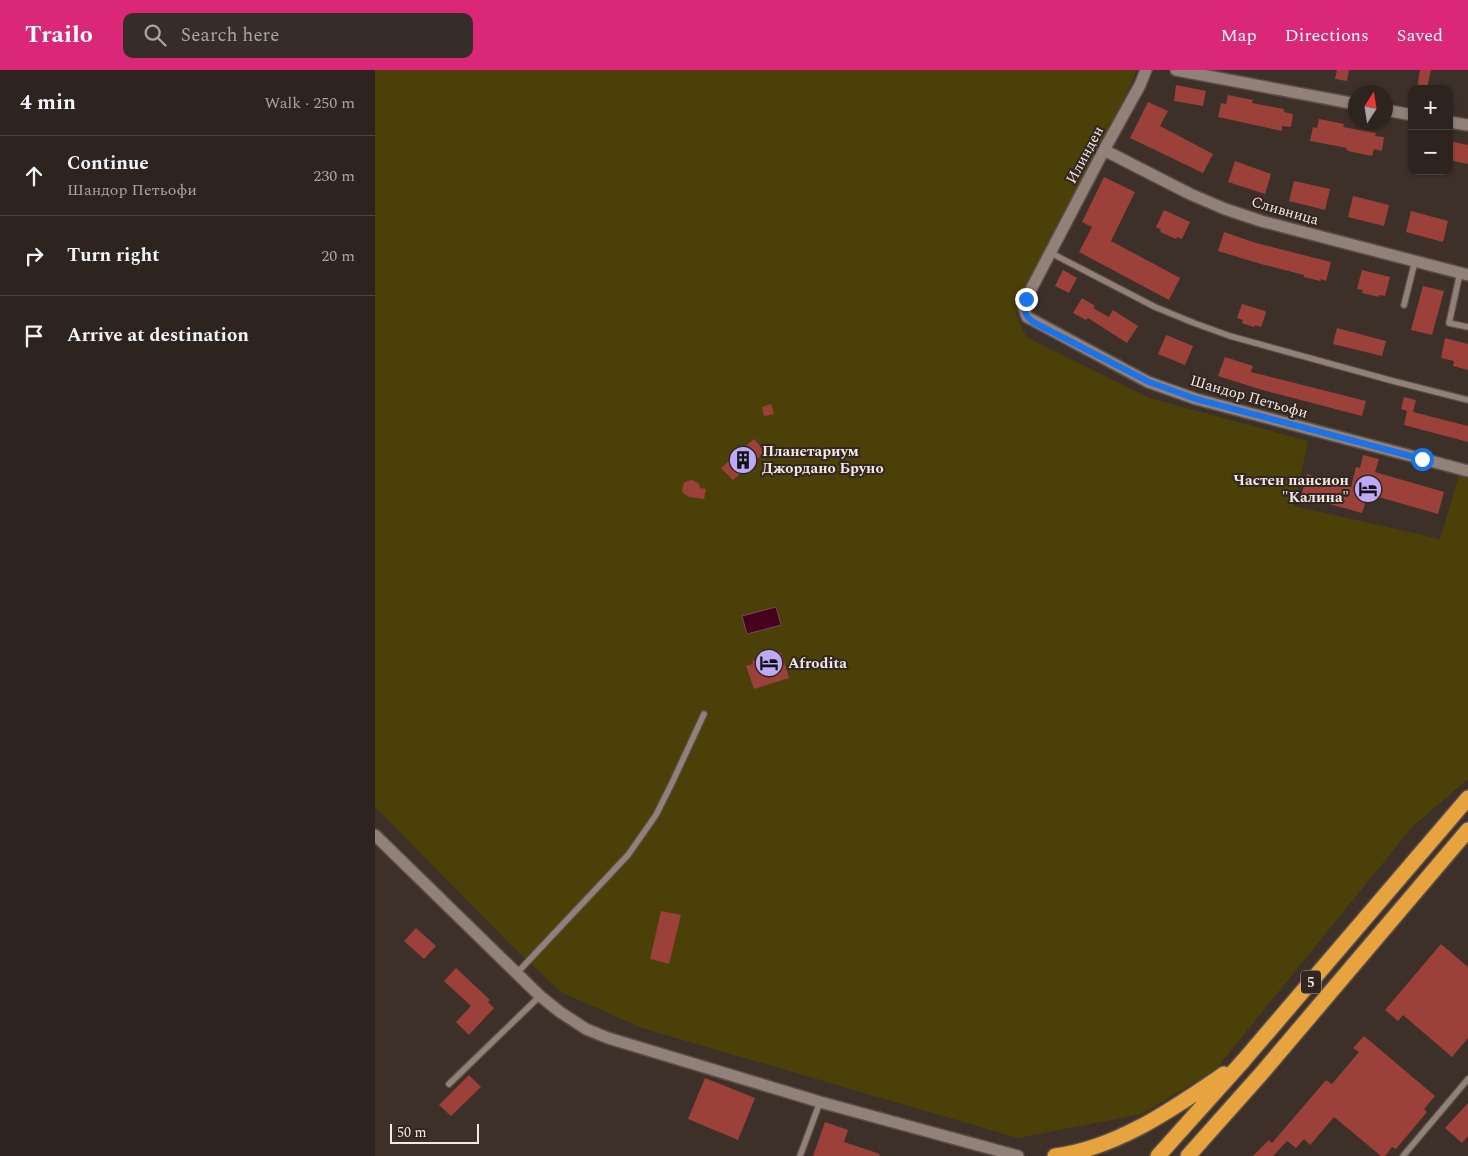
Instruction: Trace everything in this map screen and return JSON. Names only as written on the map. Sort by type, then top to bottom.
[{"type":"highway","name":"5","points":[[1158,1156],[1466,805]]},
{"type":"highway","name":"5","points":[[1189,1156],[1468,830]]},
{"type":"highway","points":[[1055,1156],[1080,1151],[1135,1130],[1160,1116],[1244,1060]]},
{"type":"street","name":"Илинден","points":[[1033,322],[1027,317],[1024,308],[1026,299],[1140,85],[1146,70]]},
{"type":"street","points":[[1176,70],[1348,103]]},
{"type":"street","points":[[1393,111],[1408,114]]},
{"type":"street","points":[[1453,123],[1468,125]]},
{"type":"street","name":"Сливница","points":[[1104,150],[1190,194],[1225,209],[1261,221],[1464,274]]},
{"type":"street","name":"Шандор Петьофи","points":[[1033,322],[1149,382],[1196,399],[1468,471]]},
{"type":"street","points":[[375,835],[516,974],[560,1012],[586,1029],[608,1038],[820,1102],[1018,1156]]},
{"type":"lane","points":[[1051,253],[1155,307],[1230,336],[1468,400]]},
{"type":"lane","points":[[1404,305],[1415,261]]},
{"type":"lane","points":[[1464,274],[1449,323],[1468,327]]},
{"type":"lane","points":[[516,974],[628,854],[660,807],[704,714]]},
{"type":"lane","points":[[449,1084],[540,996]]},
{"type":"lane","points":[[1403,1156],[1468,1079]]},
{"type":"lane","points":[[800,1156],[820,1102]]},
{"type":"shaded area","points":[[375,70],[1137,70],[1127,93],[1021,294],[1016,314],[1026,337],[1149,398],[1308,441],[1294,506],[1440,539],[1460,472],[1468,475],[1468,779],[1412,827],[1216,1069],[1142,1114],[1018,1138],[642,1028],[561,992],[508,942],[375,807]]},
{"type":"shaded area","points":[[776,607],[781,625],[747,634],[742,616]]},
{"type":"building","points":[[1337,70],[1349,70],[1347,81],[1335,79]]},
{"type":"building","points":[[1420,70],[1431,70],[1428,85],[1418,85]]},
{"type":"building","points":[[1176,85],[1206,91],[1203,106],[1174,101]]},
{"type":"building","points":[[1228,95],[1253,100],[1252,103],[1284,109],[1284,112],[1293,114],[1291,127],[1282,126],[1282,131],[1218,117],[1221,103],[1226,104]]},
{"type":"building","points":[[1148,102],[1168,111],[1160,126],[1213,154],[1203,173],[1130,138]]},
{"type":"building","points":[[1319,119],[1344,124],[1343,127],[1348,128],[1348,130],[1376,133],[1375,136],[1384,137],[1382,151],[1374,149],[1372,156],[1352,152],[1346,150],[1347,148],[1310,141],[1313,127],[1317,128]]},
{"type":"building","points":[[1453,142],[1468,145],[1468,164],[1453,161]]},
{"type":"building","points":[[1235,161],[1271,174],[1265,194],[1228,182]]},
{"type":"building","points":[[1104,177],[1135,192],[1111,241],[1180,278],[1169,300],[1079,252],[1092,227],[1082,222]]},
{"type":"building","points":[[1294,181],[1330,189],[1325,210],[1289,201]]},
{"type":"building","points":[[1353,196],[1389,205],[1384,226],[1348,217]]},
{"type":"building","points":[[1164,210],[1190,222],[1182,239],[1177,237],[1176,239],[1160,232],[1161,230],[1156,227]]},
{"type":"building","points":[[1411,211],[1448,221],[1443,242],[1406,232]]},
{"type":"building","points":[[1224,232],[1256,243],[1331,262],[1326,281],[1304,277],[1304,275],[1218,251]]},
{"type":"building","points":[[1063,270],[1077,278],[1069,293],[1055,286]]},
{"type":"building","points":[[1362,270],[1390,277],[1385,296],[1379,295],[1379,297],[1362,293],[1363,290],[1357,289]]},
{"type":"building","points":[[1423,286],[1444,291],[1432,335],[1411,330]]},
{"type":"building","points":[[1082,298],[1095,306],[1093,308],[1109,317],[1113,310],[1138,326],[1127,343],[1088,318],[1086,320],[1073,313]]},
{"type":"building","points":[[1242,304],[1265,311],[1261,327],[1242,323],[1243,320],[1237,318]]},
{"type":"building","points":[[1337,328],[1386,341],[1382,356],[1333,344]]},
{"type":"building","points":[[1166,335],[1193,346],[1185,365],[1158,354]]},
{"type":"building","points":[[1445,338],[1468,344],[1468,370],[1453,366],[1454,361],[1441,358]]},
{"type":"building","points":[[1225,357],[1253,366],[1251,372],[1366,401],[1362,416],[1259,389],[1218,376]]},
{"type":"building","points":[[1404,397],[1416,400],[1413,412],[1468,426],[1468,442],[1404,425],[1407,411],[1401,409]]},
{"type":"building","points":[[771,404],[774,414],[764,416],[762,407]]},
{"type":"building","name":"Планетариум Джордано Бруно","points":[[754,439],[765,452],[733,480],[721,468]]},
{"type":"building","name":"Частен пансион \"Калина\"","points":[[1363,455],[1379,459],[1375,472],[1444,492],[1438,514],[1368,494],[1362,513],[1301,496],[1307,474],[1351,487],[1356,467],[1360,468]]},
{"type":"building","points":[[693,480],[699,484],[700,488],[706,489],[704,499],[689,497],[683,493],[684,483]]},
{"type":"building","points":[[781,652],[789,678],[754,689],[746,666],[753,664],[752,661]]},
{"type":"building","points":[[661,911],[681,915],[669,964],[650,959]]},
{"type":"building","points":[[416,928],[436,946],[424,959],[404,941]]},
{"type":"building","points":[[1441,944],[1468,967],[1468,1038],[1452,1057],[1403,1015],[1398,1021],[1385,1010]]},
{"type":"building","points":[[456,968],[490,1000],[488,1002],[494,1008],[469,1035],[456,1022],[471,1006],[444,981]]},
{"type":"building","points":[[1364,1036],[1435,1096],[1424,1109],[1427,1112],[1396,1149],[1392,1147],[1385,1156],[1381,1156],[1334,1117],[1310,1145],[1304,1139],[1296,1148],[1287,1141],[1273,1156],[1253,1156],[1269,1140],[1272,1143],[1326,1080],[1332,1084],[1359,1052],[1353,1048]]},
{"type":"building","points":[[469,1075],[481,1087],[451,1116],[439,1105]]},
{"type":"building","points":[[705,1078],[755,1098],[738,1140],[688,1119]]},
{"type":"building","points":[[1468,1103],[1468,1136],[1462,1143],[1445,1128]]},
{"type":"building","points":[[825,1122],[848,1130],[844,1142],[880,1154],[879,1156],[813,1156]]},
{"type":"place","name":"Планетариум Джордано Бруно","points":[[743,460]]},
{"type":"place","name":"Частен пансион \"Калина\"","points":[[1368,489]]},
{"type":"place","name":"Afrodita","points":[[769,663]]},
{"type":"route","points":[[1026,299],[1024,308],[1027,317],[1033,322],[1149,382],[1196,399],[1422,459]]}]
